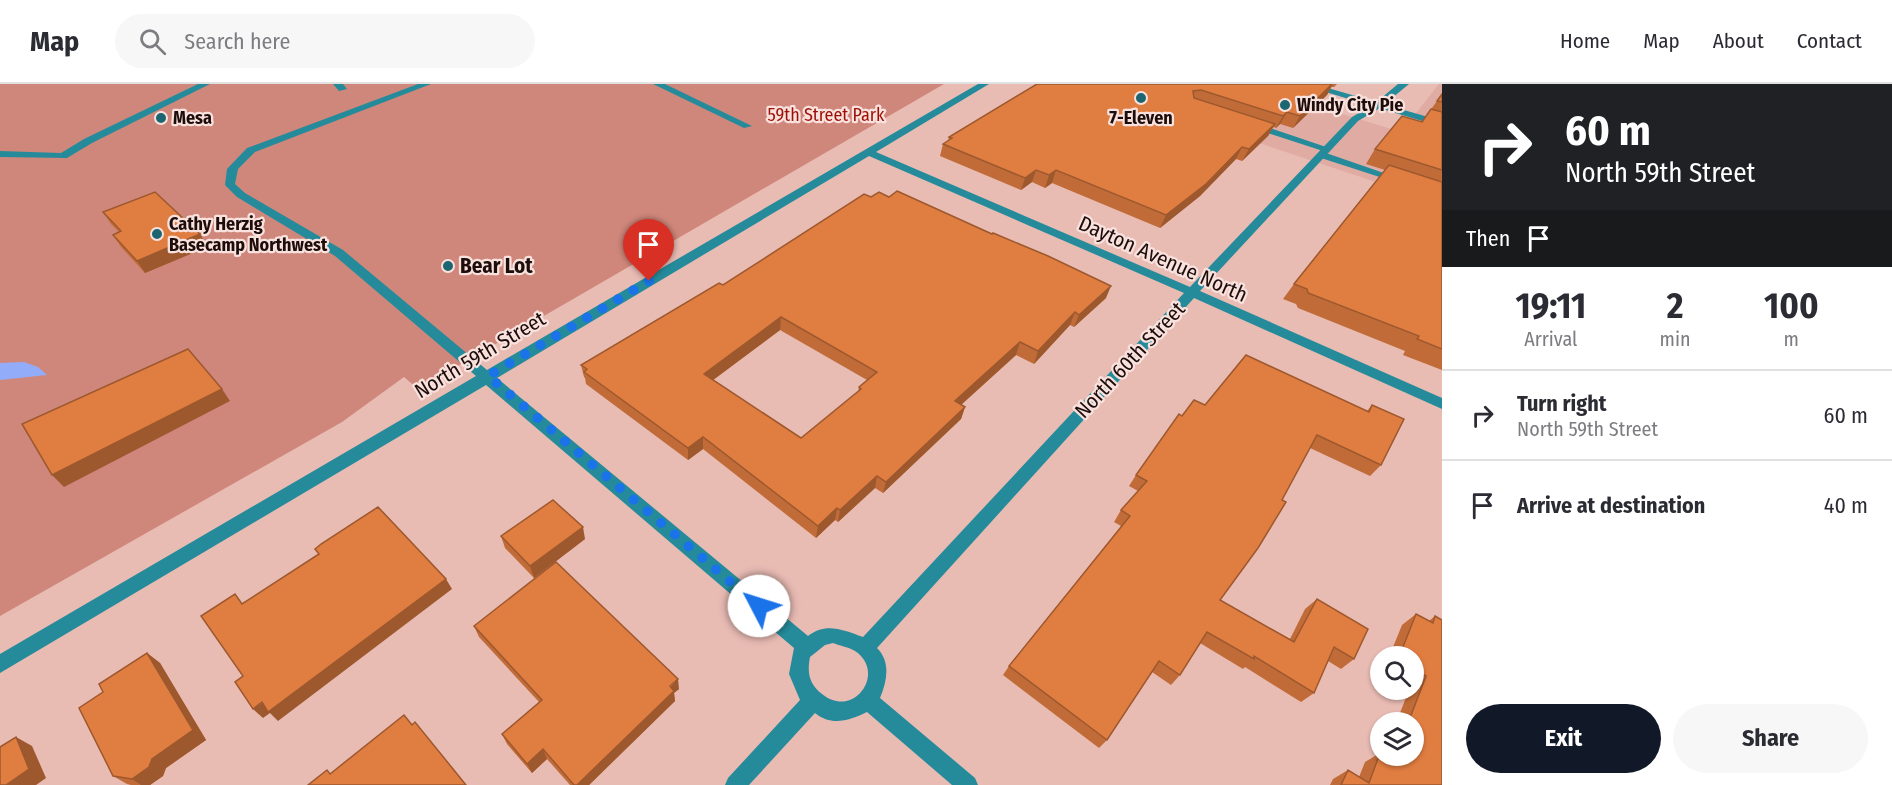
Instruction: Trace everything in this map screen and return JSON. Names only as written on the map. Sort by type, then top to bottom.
[{"type":"street","points":[[0,154],[63,156],[88,141],[205,84]]},
{"type":"street","points":[[426,84],[251,150],[236,162],[229,174],[230,185],[241,195],[339,253],[488,376],[807,647]]},
{"type":"street","points":[[658,84],[747,126]]},
{"type":"street","name":"North 59th Street","points":[[0,664],[984,84]]},
{"type":"street","points":[[1304,84],[1442,124]]},
{"type":"street","name":"North 60th Street","points":[[865,648],[1192,292],[1355,119],[1377,106],[1404,84]]},
{"type":"street","points":[[1237,120],[1409,184]]},
{"type":"street","name":"Dayton Avenue North","points":[[868,152],[1192,292],[1442,404]]},
{"type":"street","points":[[833,635],[846,637],[865,648],[875,661],[878,673],[878,686],[868,700],[862,706],[835,711],[813,701],[802,687],[798,675],[799,663],[807,647],[821,637],[833,635]]},
{"type":"street","points":[[868,700],[968,785]]},
{"type":"street","points":[[735,785],[813,701]]},
{"type":"shaded area","points":[[1082,84],[1244,84],[1401,132],[1439,84],[1442,84],[1442,204]]},
{"type":"green space","name":"59th Street Park","points":[[0,84],[944,84],[418,389],[404,377],[342,422],[0,616]]},
{"type":"water","points":[[24,362],[38,367],[47,375],[0,380],[0,363]]},
{"type":"building","points":[[1037,84],[1332,84],[1300,116],[1287,112],[1283,116],[1201,90],[1193,91],[1194,98],[1275,124],[1249,149],[1242,147],[1206,184],[1166,215],[1056,170],[1049,175],[1036,170],[1025,178],[943,144],[952,138],[949,137]]},
{"type":"building","points":[[1431,109],[1442,112],[1442,170],[1375,149],[1402,116],[1422,122]]},
{"type":"building","points":[[1389,165],[1442,182],[1442,349],[1417,339],[1419,336],[1308,293],[1307,289],[1294,284]]},
{"type":"building","points":[[897,191],[992,234],[1048,256],[1111,286],[1079,315],[1075,312],[1038,351],[1020,342],[955,401],[965,407],[886,482],[877,476],[840,510],[837,508],[818,526],[703,437],[688,448],[584,372],[587,369],[581,365],[719,283],[723,285],[864,194],[871,197],[879,192],[889,197]],"holes":[[[781,317],[877,372],[859,387],[861,389],[801,438],[704,374]]]},
{"type":"building","name":"Cathy Herzig Basecamp Northwest","points":[[155,192],[200,234],[137,261],[113,235],[121,231],[103,212]]},
{"type":"building","points":[[188,349],[222,389],[52,475],[22,424]]},
{"type":"building","points":[[1246,355],[1369,412],[1372,405],[1404,419],[1381,465],[1317,435],[1282,500],[1286,502],[1258,548],[1220,600],[1294,642],[1317,599],[1368,629],[1354,659],[1334,647],[1314,693],[1254,656],[1254,659],[1207,632],[1180,675],[1159,661],[1107,740],[1009,666],[1130,516],[1121,510],[1147,481],[1136,475],[1179,414],[1182,416],[1194,400],[1205,405]]},
{"type":"building","points":[[553,500],[583,527],[530,566],[501,536]]},
{"type":"building","points":[[378,507],[446,579],[268,712],[262,702],[253,709],[235,682],[243,676],[201,616],[235,594],[242,604],[319,554],[315,549],[321,544]]},
{"type":"building","points":[[556,562],[678,679],[670,686],[674,691],[577,785],[574,785],[543,749],[527,764],[502,734],[542,700],[474,626]]},
{"type":"building","points":[[1416,614],[1433,623],[1435,616],[1442,620],[1442,785],[1341,785],[1348,770],[1369,783],[1375,766],[1424,766],[1424,712],[1412,712],[1417,700],[1424,700],[1426,676],[1424,675],[1424,646],[1403,646]]},
{"type":"building","points":[[147,653],[193,730],[152,759],[149,767],[132,779],[113,776],[79,708],[103,692],[99,684]]},
{"type":"building","points":[[404,715],[412,725],[415,722],[466,785],[308,785],[327,770],[330,774]]},
{"type":"building","points":[[16,737],[29,769],[6,785],[0,785],[0,747]]},
{"type":"place","name":"7-Eleven","points":[[1141,98]]},
{"type":"place","name":"Windy City Pie","points":[[1285,105]]},
{"type":"place","name":"Mesa","points":[[161,118]]},
{"type":"place","name":"Cathy Herzig Basecamp Northwest","points":[[157,234]]},
{"type":"place","name":"Bear Lot","points":[[448,266]]},
{"type":"route","points":[[649,281],[488,376],[759,606]]}]
